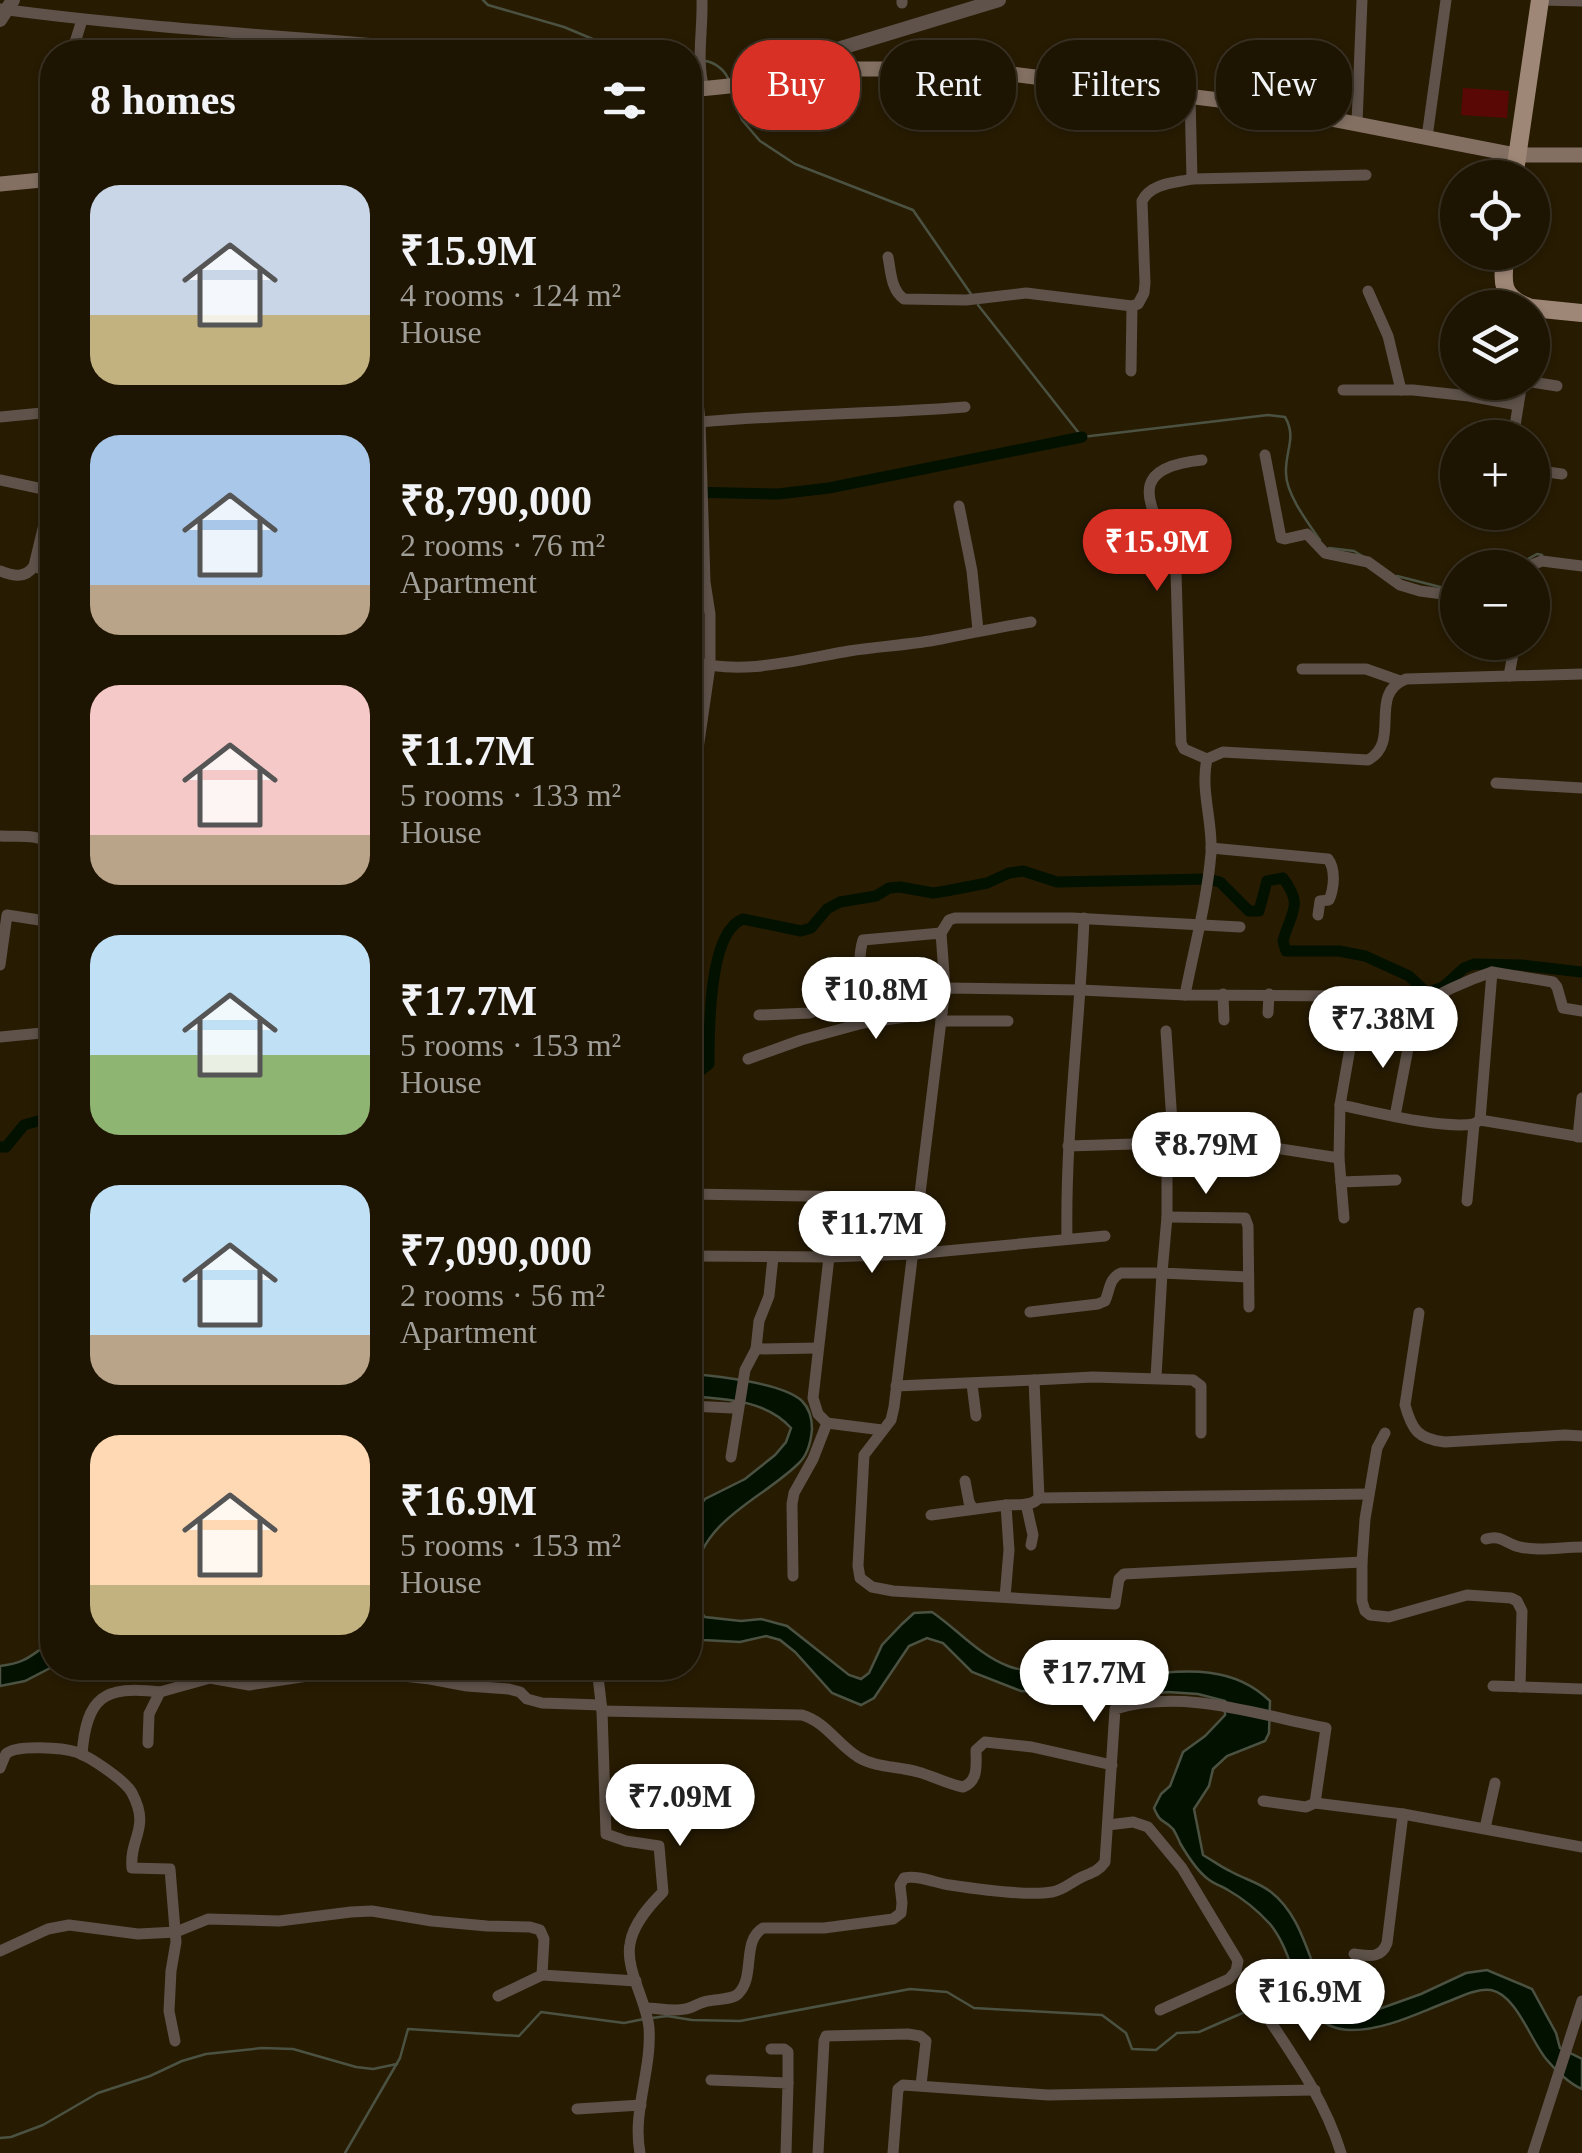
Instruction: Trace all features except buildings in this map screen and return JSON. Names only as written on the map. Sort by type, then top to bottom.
[{"type":"main road","points":[[1516,160],[1541,0]]},
{"type":"main road","points":[[860,70],[921,68],[1036,77]]},
{"type":"main road","points":[[703,89],[732,86]]},
{"type":"main road","points":[[1196,97],[1259,104],[1516,155],[1582,155]]},
{"type":"main road","points":[[0,184],[40,179]]},
{"type":"main road","points":[[1550,312],[1582,313]]},
{"type":"street","points":[[701,40],[702,0]]},
{"type":"street","points":[[860,42],[999,0]]},
{"type":"street","points":[[1357,123],[1362,0]]},
{"type":"street","points":[[1427,137],[1446,0]]},
{"type":"street","points":[[1541,0],[1582,1]]},
{"type":"street","points":[[5,10],[324,40]]},
{"type":"street","points":[[76,40],[82,20]]},
{"type":"street","points":[[1191,130],[1192,179]]},
{"type":"street","points":[[888,257],[894,288],[904,299],[966,300],[1026,292],[1132,306],[1141,301],[1145,283],[1142,201],[1158,187],[1192,179],[1366,174]]},
{"type":"street","points":[[1368,291],[1388,336],[1401,390]]},
{"type":"street","points":[[1131,371],[1132,306]]},
{"type":"street","points":[[1550,385],[1557,386]]},
{"type":"street","points":[[1342,390],[1401,390],[1518,405]]},
{"type":"street","points":[[1516,420],[1519,400]]},
{"type":"street","points":[[702,422],[965,407]]},
{"type":"street","points":[[0,417],[40,413]]},
{"type":"street","points":[[1265,455],[1281,538],[1308,534],[1325,554],[1368,562],[1400,585],[1440,595]]},
{"type":"street","points":[[1202,460],[1164,468],[1152,478],[1148,490],[1176,573],[1184,749],[1207,759],[1224,752],[1368,760],[1378,754],[1384,742],[1387,697],[1394,684],[1406,678],[1582,674]]},
{"type":"street","points":[[1550,472],[1562,474]]},
{"type":"street","points":[[0,480],[40,488]]},
{"type":"street","points":[[702,496],[710,614],[710,666],[702,721]]},
{"type":"street","points":[[960,506],[978,630]]},
{"type":"street","points":[[0,571],[22,576],[30,573],[40,541]]},
{"type":"street","points":[[1550,561],[1582,566]]},
{"type":"street","points":[[34,566],[40,569]]},
{"type":"street","points":[[702,664],[780,665],[1032,622]]},
{"type":"street","points":[[1509,676],[1512,660]]},
{"type":"street","points":[[1302,670],[1366,669],[1400,681]]},
{"type":"street","points":[[1185,994],[1211,848],[1204,772],[1207,759]]},
{"type":"street","points":[[1496,783],[1582,788]]},
{"type":"street","points":[[0,836],[40,838]]},
{"type":"street","points":[[1211,848],[1328,859],[1333,866],[1331,896],[1320,902],[1318,915]]},
{"type":"street","points":[[0,964],[4,914],[40,920]]},
{"type":"street","points":[[1240,927],[1084,918],[956,918],[948,920],[940,933],[945,988],[920,1198],[890,1420],[864,1455],[860,1578],[872,1586],[893,1591],[1115,1604],[1119,1579],[1124,1574],[1362,1562]]},
{"type":"street","points":[[1067,1240],[1068,1146],[1082,990],[1084,918]]},
{"type":"street","points":[[862,1023],[863,940],[940,933]]},
{"type":"street","points":[[1467,1201],[1492,972]]},
{"type":"street","points":[[1395,1116],[1416,1014],[1427,1002],[1492,972],[1552,982],[1558,987],[1563,1008],[1582,1011]]},
{"type":"street","points":[[759,1015],[810,1014],[832,996],[945,988],[1345,996],[1356,1004],[1340,1105],[1344,1218]]},
{"type":"street","points":[[1223,994],[1224,1020]]},
{"type":"street","points":[[1268,1014],[1269,994]]},
{"type":"street","points":[[748,1059],[862,1023],[941,1016],[1008,1020]]},
{"type":"street","points":[[1355,1021],[1411,1033]]},
{"type":"street","points":[[1156,1377],[1170,1140],[1166,1031]]},
{"type":"street","points":[[0,1037],[40,1033]]},
{"type":"street","points":[[1340,1105],[1395,1116],[1466,1125],[1477,1122],[1580,1137],[1582,1098]]},
{"type":"street","points":[[1068,1146],[1230,1141],[1339,1158]]},
{"type":"street","points":[[1341,1182],[1396,1180]]},
{"type":"street","points":[[702,1194],[920,1198]]},
{"type":"street","points":[[1167,1217],[1244,1218],[1248,1226],[1248,1307]]},
{"type":"street","points":[[702,1256],[913,1254],[1105,1236]]},
{"type":"street","points":[[731,1458],[745,1370],[756,1349],[759,1321],[769,1296],[773,1257]]},
{"type":"street","points":[[828,1257],[813,1398],[818,1414],[827,1423],[882,1430]]},
{"type":"street","points":[[1030,1312],[1098,1304],[1105,1300],[1110,1284],[1121,1273],[1248,1277]]},
{"type":"street","points":[[1419,1313],[1405,1405],[1420,1436],[1445,1442],[1582,1436]]},
{"type":"street","points":[[756,1349],[818,1348]]},
{"type":"street","points":[[896,1386],[1093,1377],[1198,1382],[1202,1433]]},
{"type":"street","points":[[1034,1380],[1039,1498]]},
{"type":"street","points":[[972,1384],[976,1416]]},
{"type":"street","points":[[702,1407],[732,1408],[739,1404]]},
{"type":"street","points":[[794,1576],[794,1493],[827,1423]]},
{"type":"street","points":[[1385,1433],[1377,1448],[1364,1519],[1365,1611],[1388,1617],[1467,1595],[1511,1598],[1522,1611],[1520,1687]]},
{"type":"street","points":[[964,1480],[973,1509]]},
{"type":"street","points":[[931,1515],[1026,1504],[1039,1498],[1369,1494]]},
{"type":"street","points":[[1005,1598],[1010,1550],[1006,1504]]},
{"type":"street","points":[[1026,1504],[1033,1535],[1031,1544]]},
{"type":"street","points":[[1486,1539],[1496,1536],[1520,1547],[1582,1547]]},
{"type":"street","points":[[82,1755],[87,1719],[97,1702],[110,1692],[160,1692],[203,1680]]},
{"type":"street","points":[[221,1680],[249,1685],[282,1680]]},
{"type":"street","points":[[435,1680],[509,1689],[542,1703],[802,1715],[817,1720],[864,1760],[916,1771],[962,1787],[976,1775],[976,1750],[986,1742],[1032,1747],[1112,1765]]},
{"type":"street","points":[[598,1680],[606,1834],[659,1846],[662,1892],[637,1925],[629,1946],[647,2017],[648,2064],[641,2105],[640,2153]]},
{"type":"street","points":[[1493,1686],[1582,1689]]},
{"type":"street","points":[[148,1742],[148,1714],[160,1692]]},
{"type":"street","points":[[647,2017],[734,1997],[744,1983],[753,1939],[763,1928],[824,1928],[893,1919],[901,1914],[900,1885],[904,1878],[914,1876],[983,1890],[1046,1893],[1066,1888],[1100,1870],[1108,1825],[1115,1709],[1142,1701],[1200,1703],[1326,1728],[1316,1803]]},
{"type":"street","points":[[0,1768],[6,1754],[17,1748],[74,1750],[130,1788],[141,1822],[131,1856],[132,1868],[170,1869],[176,1932],[169,2011],[175,2041]]},
{"type":"street","points":[[1485,1828],[1495,1783]]},
{"type":"street","points":[[1263,1801],[1403,1814],[1582,1847]]},
{"type":"street","points":[[1354,1954],[1375,1956],[1384,1952],[1403,1814]]},
{"type":"street","points":[[1108,1825],[1133,1822],[1148,1827],[1182,1868],[1238,1961],[1229,1979],[1160,2010]]},
{"type":"street","points":[[0,1952],[48,1929],[69,1925],[138,1934],[176,1932],[208,1919],[279,1921],[372,1911],[432,1921],[540,1930],[544,1939],[542,1975]]},
{"type":"street","points":[[498,1996],[542,1975],[636,1981]]},
{"type":"street","points":[[1532,2153],[1582,2001]]},
{"type":"street","points":[[1270,2021],[1315,2090],[1341,2153]]},
{"type":"street","points":[[818,2153],[826,2036],[920,2036],[926,2041],[920,2086]]},
{"type":"street","points":[[771,2050],[788,2052],[786,2153]]},
{"type":"street","points":[[711,2080],[788,2083]]},
{"type":"street","points":[[893,2153],[898,2088],[903,2085],[1048,2095],[1315,2090]]},
{"type":"street","points":[[577,2109],[641,2105]]},
{"type":"shaded area","points":[[1463,88],[1509,91],[1507,118],[1461,115]]},
{"type":"shaded area","points":[[702,1375],[749,1381],[793,1395],[810,1414],[810,1443],[801,1461],[722,1524],[702,1552],[702,1503],[745,1479],[775,1455],[791,1428],[758,1406],[702,1397]]},
{"type":"shaded area","points":[[932,1612],[987,1655],[1017,1669],[1093,1678],[1189,1671],[1231,1677],[1251,1686],[1270,1701],[1269,1733],[1265,1741],[1227,1756],[1213,1769],[1209,1786],[1194,1809],[1203,1855],[1266,1889],[1283,1904],[1293,1917],[1334,2008],[1368,2013],[1466,1973],[1487,1970],[1532,1989],[1560,2048],[1582,2059],[1582,2089],[1551,2064],[1516,2010],[1491,1990],[1469,1993],[1377,2027],[1352,2030],[1333,2027],[1319,2019],[1301,1991],[1270,1924],[1245,1901],[1204,1876],[1154,1808],[1170,1786],[1183,1752],[1225,1715],[1225,1701],[1168,1692],[1115,1697],[1021,1691],[972,1672],[943,1643],[927,1638],[909,1646],[874,1698],[861,1705],[832,1693],[780,1640],[766,1636],[740,1642],[703,1640],[702,1613],[705,1617],[741,1621],[761,1619],[787,1626],[849,1675],[861,1679],[869,1673],[882,1645],[902,1624],[914,1613]]},
{"type":"shaded area","points":[[40,1649],[40,1673],[0,1686],[0,1666],[23,1660]]},
{"type":"waterway","points":[[483,0],[488,5],[595,40]]},
{"type":"waterway","points":[[706,61],[720,68],[729,81]]},
{"type":"waterway","points":[[751,130],[760,141],[795,164],[913,210],[971,294]]},
{"type":"waterway","points":[[978,305],[1082,437],[1268,415],[1285,417],[1290,438],[1287,481],[1298,508],[1320,540]]},
{"type":"waterway","points":[[702,492],[778,494],[829,488],[1082,437]]},
{"type":"waterway","points":[[1329,548],[1354,551],[1364,557]]},
{"type":"waterway","points":[[1397,576],[1440,587]]},
{"type":"waterway","points":[[702,1070],[709,1064],[717,962],[731,928],[743,919],[801,931],[811,928],[827,909],[840,902],[876,896],[889,888],[933,893],[987,883],[1023,871],[1057,882],[1207,879],[1220,882],[1249,911],[1259,911],[1267,881],[1283,878],[1294,902],[1283,941],[1286,951],[1339,951],[1365,956],[1409,976],[1427,993],[1443,987],[1474,964],[1582,972]]},
{"type":"waterway","points":[[0,1147],[6,1147],[24,1125],[40,1120]]},
{"type":"waterway","points":[[652,2018],[740,2021],[910,1989],[947,1992],[974,2008],[1102,2015],[1126,2033],[1132,2049],[1156,2050],[1177,2033],[1199,2032],[1270,2001],[1287,1977],[1298,1974]]},
{"type":"waterway","points":[[345,2153],[400,2058],[408,2029],[519,2036],[541,2012],[624,2023],[644,2019]]},
{"type":"waterway","points":[[0,2138],[43,2125],[98,2093],[206,2054],[293,2049],[356,2067],[373,2069],[397,2064]]}]
